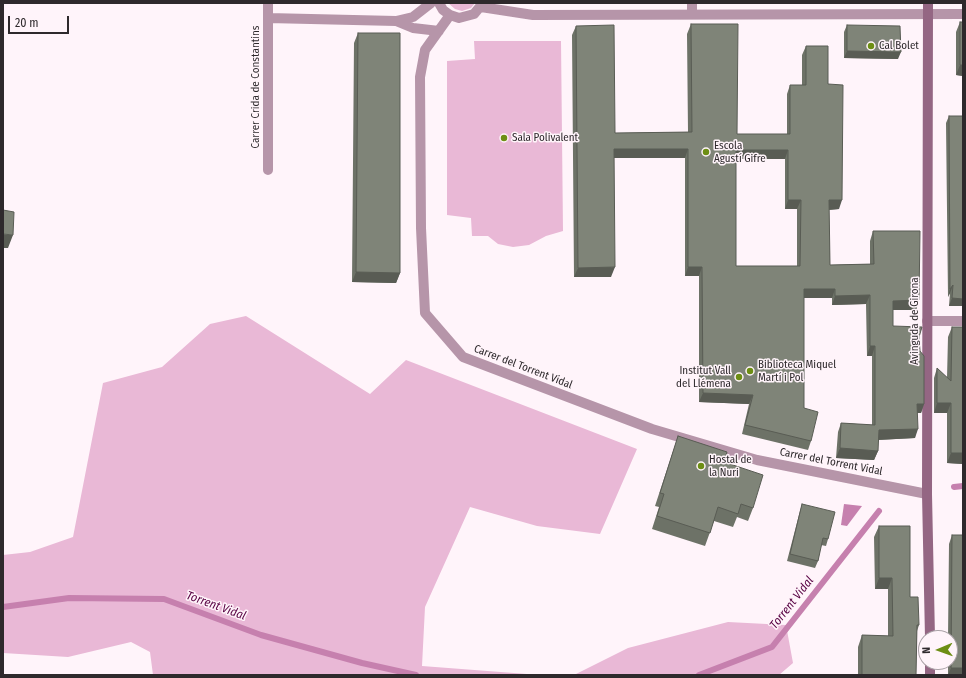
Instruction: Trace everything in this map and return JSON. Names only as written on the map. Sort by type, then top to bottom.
[{"type":"main road","name":"Avinguda de Girona","points":[[928,3],[927,494],[930,630]]},
{"type":"street","name":"Carrer Crida de Constantins","points":[[268,3],[268,170]]},
{"type":"street","points":[[268,18],[396,21],[413,17],[431,3]]},
{"type":"street","points":[[439,3],[450,15],[459,18],[469,16],[482,5],[533,15],[963,14]]},
{"type":"street","points":[[692,3],[692,14]]},
{"type":"street","name":"Carrer del Torrent Vidal","points":[[450,15],[425,50],[420,77],[425,313],[463,358],[652,429],[757,460],[927,494]]},
{"type":"street","points":[[396,21],[413,28],[439,31]]},
{"type":"street","points":[[927,321],[963,321]]},
{"type":"shaded area","points":[[448,3],[475,3],[471,8],[462,11],[455,9]]},
{"type":"shaded area","name":"Sala Polivalent","points":[[474,41],[561,41],[563,231],[546,236],[529,245],[513,247],[498,244],[488,236],[472,236],[471,218],[447,215],[447,61],[475,59]]},
{"type":"shaded area","points":[[246,316],[370,394],[406,360],[637,449],[600,534],[537,526],[470,507],[425,607],[422,666],[540,675],[153,675],[150,652],[131,642],[68,657],[3,653],[3,555],[30,552],[73,537],[103,383],[162,367],[210,324]]},
{"type":"shaded area","points":[[844,504],[862,506],[847,526],[841,525]]},
{"type":"shaded area","points":[[728,622],[786,625],[793,663],[779,675],[574,675],[628,648]]},
{"type":"building","points":[[960,22],[963,22],[963,65],[960,65]]},
{"type":"building","points":[[691,24],[738,24],[737,134],[790,134],[790,85],[806,85],[806,46],[828,46],[828,84],[843,85],[842,200],[829,200],[830,265],[874,264],[873,231],[920,231],[919,300],[893,301],[893,326],[922,327],[919,337],[920,351],[924,356],[924,404],[917,404],[918,429],[879,430],[878,451],[840,448],[841,423],[875,425],[875,346],[870,346],[870,295],[835,296],[835,289],[804,289],[804,408],[818,412],[811,441],[745,425],[753,395],[703,393],[702,267],[688,267],[688,149],[614,149],[615,267],[578,268],[576,26],[614,25],[615,133],[692,132]],"holes":[[[736,150],[788,150],[788,200],[801,200],[800,266],[736,266]]]},
{"type":"building","name":"Cal Bolet","points":[[847,25],[900,26],[901,52],[847,51]]},
{"type":"building","points":[[358,33],[400,33],[400,273],[356,272]]},
{"type":"building","points":[[949,116],[963,116],[963,299],[952,298],[953,285],[950,289]]},
{"type":"building","points":[[3,210],[14,212],[13,235],[3,234]]},
{"type":"building","points":[[952,327],[963,327],[963,453],[951,453],[951,403],[937,403],[937,368],[951,381]]},
{"type":"building","points":[[678,436],[727,452],[724,462],[763,475],[753,508],[741,504],[738,514],[718,507],[710,533],[657,516],[664,494],[660,493]]},
{"type":"building","points":[[802,504],[835,512],[828,539],[823,538],[818,561],[790,554]]},
{"type":"building","points":[[879,526],[910,526],[910,597],[918,597],[919,625],[917,625],[916,675],[862,675],[862,635],[893,636],[892,578],[879,578]]},
{"type":"building","points":[[952,535],[963,535],[963,668],[958,668],[958,630],[951,630]]},
{"type":"waterway","name":"Torrent Vidal","points":[[954,487],[963,486]]},
{"type":"waterway","name":"Torrent Vidal","points":[[699,675],[772,647],[879,511]]},
{"type":"waterway","name":"Torrent Vidal","points":[[3,607],[69,598],[164,599],[261,635],[362,663],[416,675]]},
{"type":"place","name":"Cal Bolet","points":[[871,46]]},
{"type":"place","name":"Sala Polivalent","points":[[504,138]]},
{"type":"place","name":"Escola Agustí Gifre","points":[[706,152]]},
{"type":"place","name":"Biblioteca Miquel Martí i Pol","points":[[750,371]]},
{"type":"place","name":"Institut Vall del Llémena","points":[[739,377]]},
{"type":"place","name":"Hostal de la Nuri","points":[[701,466]]}]
